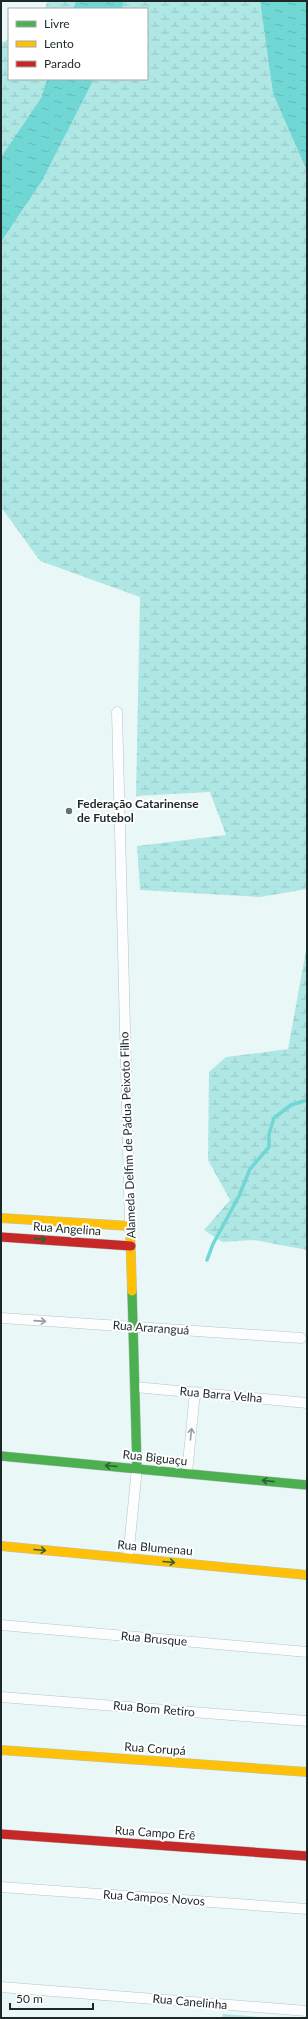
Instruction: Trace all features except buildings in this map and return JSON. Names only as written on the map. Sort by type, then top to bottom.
[{"type":"street","name":"Alameda Delfim de Pádua Peixoto Filho","points":[[117,712],[137,1468],[128,1558]]},
{"type":"street","name":"Rua Angelina","points":[[1,1218],[130,1226]]},
{"type":"street","name":"Rua Angelina","points":[[1,1236],[131,1246]]},
{"type":"street","name":"Rua Araranguá","points":[[1,1318],[301,1338]]},
{"type":"street","name":"Rua Barra Velha","points":[[135,1386],[307,1403]]},
{"type":"street","points":[[187,1473],[195,1392]]},
{"type":"street","name":"Rua Biguaçu","points":[[1,1456],[307,1485]]},
{"type":"street","name":"Rua Blumenau","points":[[1,1546],[307,1575]]},
{"type":"street","name":"Rua Brusque","points":[[1,1625],[307,1652]]},
{"type":"street","name":"Rua Bom Retiro","points":[[1,1697],[307,1721]]},
{"type":"street","name":"Rua Corupá","points":[[1,1750],[307,1772]]},
{"type":"street","name":"Rua Campo Erê","points":[[1,1834],[307,1856]]},
{"type":"street","name":"Rua Campos Novos","points":[[1,1887],[307,1909]]},
{"type":"street","name":"Rua Canelinha","points":[[1,1987],[307,2011]]},
{"type":"green space","points":[[47,1],[76,1],[73,8],[45,8]]},
{"type":"green space","points":[[124,1],[260,1],[273,94],[307,171],[307,889],[260,897],[140,890],[137,846],[226,835],[210,792],[136,796],[140,597],[40,561],[1,507],[1,242],[42,181],[93,80],[148,80],[148,8],[122,8]]},
{"type":"green space","points":[[8,40],[8,80],[47,80],[41,98],[1,157],[1,43]]},
{"type":"green space","points":[[307,945],[307,1250],[254,1240],[222,1242],[204,1230],[230,1200],[208,1160],[209,1072],[226,1057],[288,1049]]},
{"type":"green space","points":[[223,2014],[275,2018],[222,2018]]},
{"type":"water","points":[[76,1],[124,1],[122,8],[73,8]]},
{"type":"water","points":[[260,1],[307,1],[307,171],[273,94]]},
{"type":"water","points":[[47,80],[93,80],[42,181],[1,242],[1,157],[41,98]]},
{"type":"waterway","points":[[207,1260],[213,1244],[239,1196],[250,1169],[269,1147],[269,1134],[274,1118],[291,1105],[307,1100]]},
{"type":"traffic: fast","points":[[132,1291],[137,1468]]},
{"type":"traffic: fast","points":[[1,1456],[307,1485]]},
{"type":"traffic: slow","points":[[1,1218],[130,1226],[132,1291]]},
{"type":"traffic: slow","points":[[1,1546],[307,1575]]},
{"type":"traffic: slow","points":[[1,1750],[307,1772]]},
{"type":"traffic: jam","points":[[1,1237],[131,1246]]},
{"type":"traffic: jam","points":[[1,1834],[307,1856]]},
{"type":"place","name":"Federação Catarinense de Futebol","points":[[69,811]]}]
